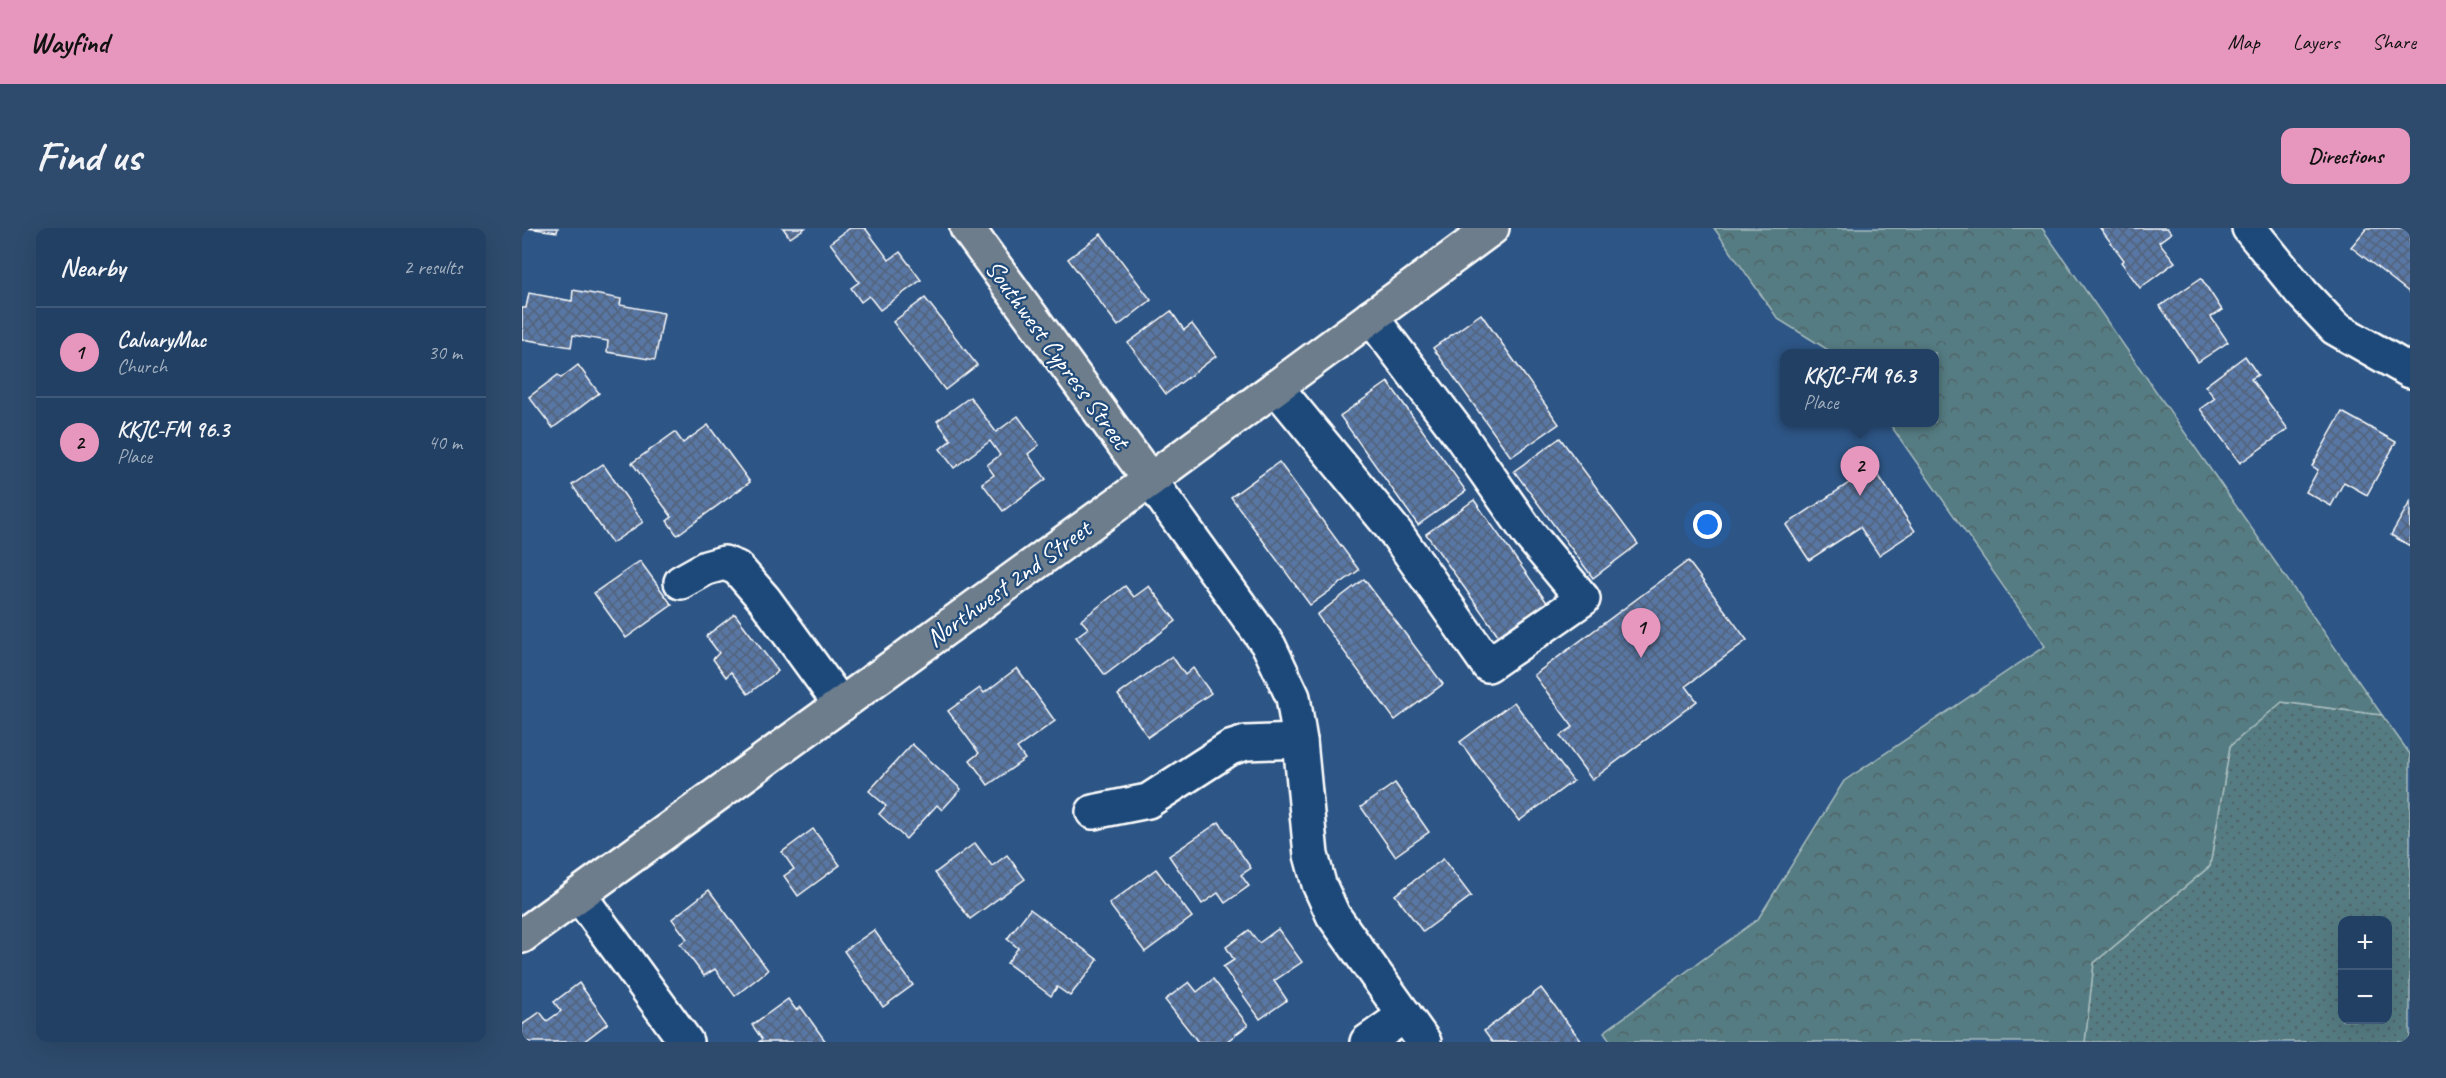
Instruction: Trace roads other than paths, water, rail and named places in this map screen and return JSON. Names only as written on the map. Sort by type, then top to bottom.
[{"type":"main road","name":"Southwest Cypress Street","points":[[966,228],[1150,480]]},
{"type":"main road","name":"Northwest 2nd Street","points":[[522,936],[1150,480],[1492,228]]},
{"type":"street","points":[[2249,228],[2302,293],[2335,328],[2410,371]]},
{"type":"street","points":[[1276,387],[1396,533],[1488,665],[1583,599],[1529,534],[1460,435],[1371,317]]},
{"type":"street","points":[[1150,480],[1269,646],[1293,697],[1300,741],[1311,855],[1319,884],[1333,915],[1424,1042]]},
{"type":"street","points":[[681,582],[706,568],[724,563],[737,568],[764,599],[841,705]]},
{"type":"street","points":[[1093,812],[1148,801],[1230,747],[1246,743],[1300,741]]},
{"type":"street","points":[[579,895],[686,1042]]},
{"type":"street","points":[[1367,1042],[1405,1015]]},
{"type":"place","name":"KKJC-FM 96.3","points":[[1860,496]]},
{"type":"place","name":"CalvaryMac","points":[[1641,658]]}]
